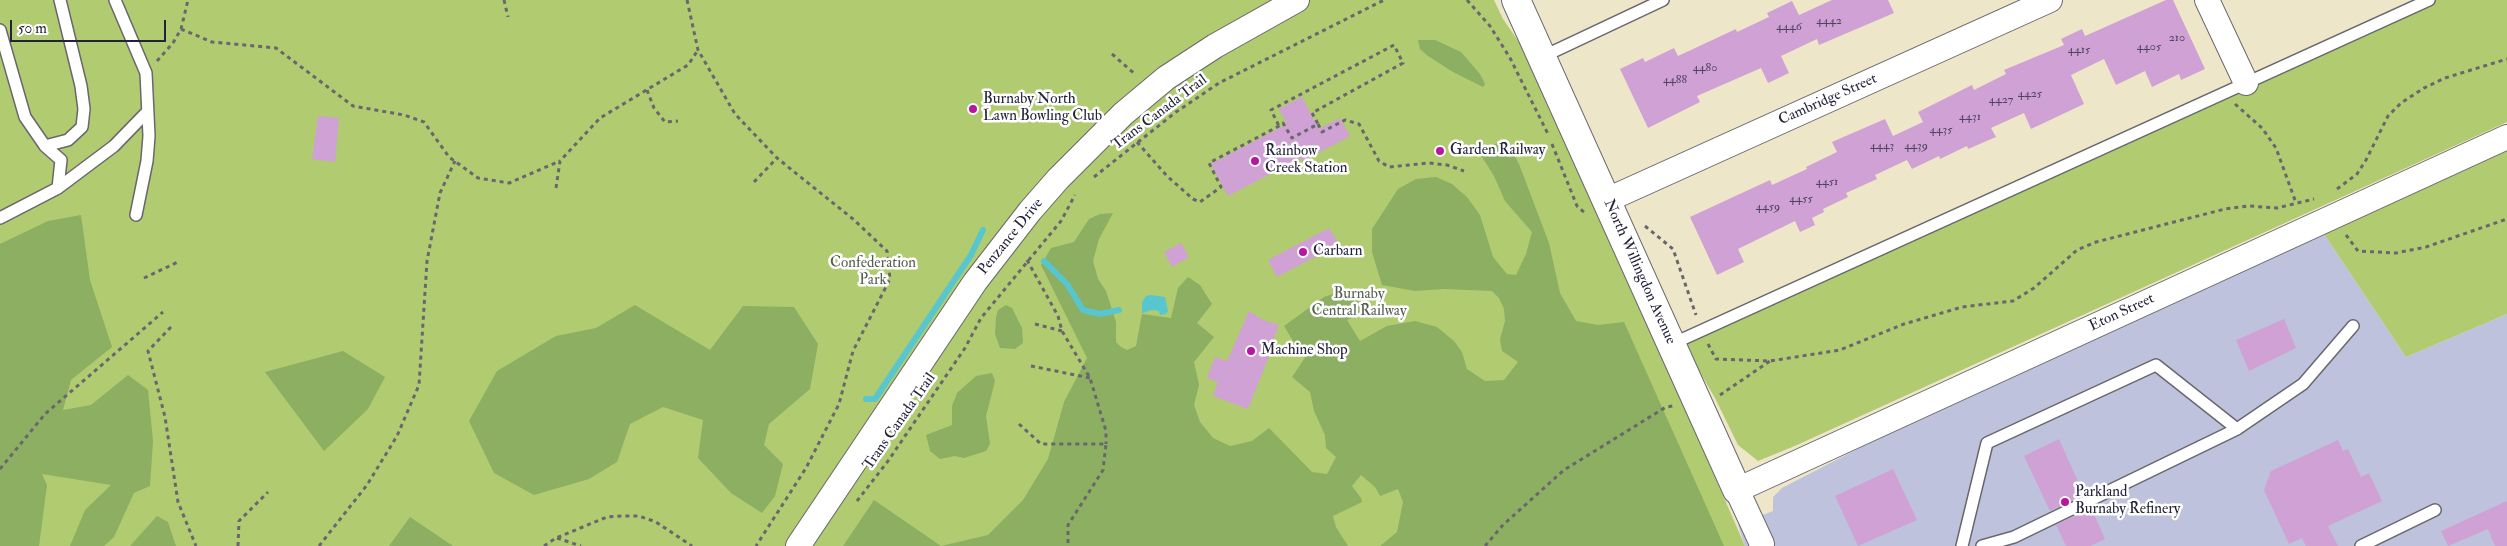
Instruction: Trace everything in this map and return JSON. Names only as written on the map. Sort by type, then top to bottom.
[{"type":"street","name":"Penzance Drive","points":[[798,546],[858,453],[980,274],[1058,179],[1116,121],[1166,78],[1215,46],[1297,0]]},
{"type":"street","name":"North Willingdon Avenue","points":[[1516,0],[1542,57],[1600,209],[1672,344],[1763,545]]},
{"type":"street","name":"Cambridge Street","points":[[1600,209],[2050,0]]},
{"type":"street","points":[[2207,0],[2237,88]]},
{"type":"street","name":"Eton Street","points":[[1737,490],[2507,137]]},
{"type":"lane","points":[[45,146],[68,140],[82,127],[84,109],[82,86],[60,0]]},
{"type":"lane","points":[[115,0],[146,73],[148,136],[146,161],[136,215]]},
{"type":"lane","points":[[1542,57],[1663,0]]},
{"type":"lane","points":[[1672,344],[2430,0]]},
{"type":"lane","points":[[0,30],[25,117],[45,146],[61,160],[58,188]]},
{"type":"lane","points":[[0,218],[58,188],[114,146],[147,112]]},
{"type":"lane","points":[[1982,546],[2014,537],[2236,429],[2303,384],[2353,326]]},
{"type":"lane","points":[[1962,546],[1987,443],[2156,365],[2236,429]]},
{"type":"lane","points":[[2361,546],[2435,510]]},
{"type":"path","points":[[146,73],[173,43],[181,29],[188,0]]},
{"type":"path","points":[[504,0],[508,16]]},
{"type":"path","points":[[687,0],[698,50],[735,114],[776,158],[853,219],[887,251],[890,279],[853,351],[839,404],[806,468],[756,546]]},
{"type":"path","name":"Trans Canada Trail","points":[[1088,182],[1176,112],[1219,83],[1291,45],[1384,0]]},
{"type":"path","points":[[1467,0],[1490,26],[1510,58],[1541,120],[1578,206],[1600,209]]},
{"type":"path","points":[[181,29],[212,42],[276,48],[353,106],[404,115],[424,122],[450,157],[478,178],[509,183],[560,161],[600,118],[688,65],[698,50]]},
{"type":"path","points":[[1279,126],[1271,110],[1394,46],[1403,63],[1312,113],[1322,132],[1346,120],[1359,124],[1379,161],[1388,167],[1429,163],[1448,165],[1464,171]]},
{"type":"path","points":[[1112,54],[1137,77],[1135,82]]},
{"type":"path","points":[[2334,191],[2357,174],[2388,116],[2401,103],[2424,88],[2446,78],[2507,59]]},
{"type":"path","points":[[2237,88],[2232,102],[2262,128],[2276,148],[2296,203]]},
{"type":"path","points":[[647,90],[654,108],[665,122],[678,121]]},
{"type":"path","points":[[1137,142],[1167,176],[1193,199],[1200,202],[1221,186],[1209,163],[1283,123],[1292,138],[1318,124]]},
{"type":"path","points":[[754,182],[776,158]]},
{"type":"path","points":[[319,546],[377,469],[396,436],[419,385],[427,261],[440,193],[455,161]]},
{"type":"path","points":[[556,188],[560,161]]},
{"type":"path","points":[[1068,546],[1068,525],[1103,470],[1106,431],[1090,378],[1062,331],[1058,316],[1027,260],[1061,221],[1080,189]]},
{"type":"path","points":[[1641,221],[1673,249],[1701,331],[1716,359],[1770,361],[1840,350],[1904,324],[1962,307],[2013,301],[2034,288],[2078,250],[2096,242],[2225,209],[2249,206],[2277,208],[2319,198]]},
{"type":"path","points":[[2344,233],[2358,251],[2396,253],[2426,247],[2507,219]]},
{"type":"path","name":"Trans Canada Trail","points":[[870,485],[965,348],[981,318],[1027,260]]},
{"type":"path","points":[[144,278],[180,261]]},
{"type":"path","points":[[0,469],[45,414],[163,312]]},
{"type":"path","points":[[1035,324],[1062,331]]},
{"type":"path","points":[[171,327],[148,350],[165,417],[178,502],[196,546]]},
{"type":"path","points":[[1485,546],[1503,525],[1564,470],[1666,407],[1698,403],[1715,398],[1770,361]]},
{"type":"path","points":[[1031,366],[1090,378]]},
{"type":"path","points":[[1019,424],[1041,444],[1106,444]]},
{"type":"path","points":[[238,546],[239,521],[268,492]]},
{"type":"path","points":[[544,546],[556,538],[607,517],[639,516],[656,522],[692,546]]},
{"type":"path","points":[[556,538],[581,546]]},
{"type":"shaded area","points":[[2324,234],[2406,357],[2507,314],[2507,546],[1745,546],[1738,525],[1773,511],[1773,497],[1782,488],[1871,442]]},
{"type":"green space","name":"Confederation Park","points":[[0,0],[1494,0],[1503,19],[1523,48],[1606,227],[1745,546],[0,546]]},
{"type":"green space","points":[[2430,0],[2507,0],[2507,122],[1797,445],[1758,461],[1738,445],[1715,398],[1681,340]]},
{"type":"green space","points":[[1418,40],[1435,40],[1461,52],[1480,74],[1485,84],[1483,87],[1453,72],[1428,56],[1420,49]]},
{"type":"green space","name":"Burnaby Central Railway","points":[[1498,143],[1510,147],[1519,164],[1549,243],[1560,293],[1576,321],[1598,325],[1624,322],[1724,546],[1380,546],[1397,532],[1403,502],[1398,489],[1380,496],[1375,487],[1361,475],[1352,486],[1362,502],[1333,516],[1336,527],[1348,546],[941,546],[988,535],[1023,500],[1048,459],[1064,402],[1087,358],[1041,265],[1051,248],[1074,242],[1089,219],[1100,214],[1113,213],[1099,239],[1093,261],[1098,279],[1106,291],[1116,322],[1116,342],[1121,347],[1127,350],[1136,346],[1142,314],[1171,318],[1178,288],[1188,277],[1200,285],[1212,304],[1197,323],[1214,337],[1194,362],[1199,385],[1194,405],[1200,422],[1213,438],[1230,446],[1252,441],[1269,428],[1312,472],[1327,474],[1336,457],[1326,448],[1325,435],[1314,411],[1310,392],[1292,377],[1310,350],[1293,341],[1284,326],[1324,297],[1350,288],[1359,302],[1370,303],[1372,308],[1347,320],[1360,341],[1387,326],[1415,321],[1437,327],[1454,341],[1462,352],[1467,369],[1485,381],[1504,380],[1518,362],[1502,351],[1500,339],[1505,321],[1504,309],[1499,298],[1492,291],[1444,289],[1415,291],[1382,285],[1372,252],[1372,229],[1398,189],[1416,179],[1436,177],[1452,184],[1467,197],[1480,215],[1493,257],[1507,274],[1516,275],[1526,254],[1532,232],[1505,201],[1494,176],[1477,149]]},
{"type":"green space","points":[[2507,151],[2507,314],[2406,357],[2324,234]]},
{"type":"green space","points":[[81,215],[90,280],[112,347],[71,380],[63,410],[91,405],[128,375],[148,390],[153,441],[150,486],[134,493],[114,537],[104,546],[70,546],[85,510],[111,485],[42,474],[47,485],[39,546],[0,546],[0,244],[48,221]]},
{"type":"green space","points":[[635,305],[710,350],[743,306],[794,307],[818,344],[810,389],[769,424],[764,445],[783,464],[775,496],[762,513],[731,493],[698,458],[703,420],[663,407],[630,424],[617,462],[589,479],[534,495],[494,473],[469,421],[497,371],[556,336],[596,328]]},
{"type":"green space","points":[[1006,305],[1012,308],[1022,328],[1023,343],[1015,349],[1000,348],[995,334],[998,310]]},
{"type":"green space","points":[[343,351],[385,377],[368,409],[324,451],[265,372]]},
{"type":"green space","points":[[992,373],[995,381],[986,416],[990,444],[986,451],[964,458],[955,456],[940,459],[930,451],[926,435],[952,425],[952,406],[957,393],[976,376]]},
{"type":"green space","points":[[874,500],[941,546],[843,546]]},
{"type":"green space","points":[[157,516],[168,522],[176,546],[130,546]]},
{"type":"green space","points":[[410,517],[453,546],[389,546]]},
{"type":"water","points":[[1146,296],[1165,297],[1168,311],[1166,314],[1160,315],[1159,311],[1152,310],[1142,313],[1142,302]]},
{"type":"building","points":[[1832,0],[1888,0],[1894,13],[1819,45],[1817,39],[1781,56],[1789,73],[1768,83],[1761,68],[1697,96],[1700,102],[1648,128],[1620,69],[1643,58],[1645,62],[1674,48],[1678,56],[1736,29],[1737,32],[1769,17],[1767,13],[1792,1],[1799,15]]},
{"type":"building","points":[[2166,0],[2173,0],[2205,69],[2181,80],[2179,74],[2152,87],[2145,71],[2116,85],[2104,59],[2071,75],[2084,104],[2031,129],[2024,113],[1991,128],[1996,137],[1968,149],[1967,146],[1940,159],[1939,156],[1912,169],[1907,160],[1875,175],[1877,179],[1846,193],[1848,197],[1823,209],[1824,212],[1812,218],[1815,225],[1800,232],[1795,221],[1738,249],[1744,262],[1717,275],[1690,217],[1770,180],[1772,185],[1807,169],[1806,167],[1837,152],[1832,142],[1885,119],[1893,136],[1923,122],[1918,112],[1972,85],[1974,90],[2006,74],[2004,70],[2064,45],[2061,39],[2082,29],[2085,36]]},
{"type":"building","points":[[1302,97],[1319,129],[1340,118],[1350,136],[1303,161],[1301,158],[1228,196],[1211,164],[1287,124],[1279,109]]},
{"type":"building","points":[[318,116],[339,118],[335,162],[312,159]]},
{"type":"building","name":"Carbarn","points":[[1329,228],[1339,244],[1277,277],[1268,260]]},
{"type":"building","points":[[1181,243],[1189,257],[1172,267],[1164,252]]},
{"type":"building","name":"Machine Shop","points":[[1249,311],[1263,320],[1279,325],[1273,340],[1275,341],[1248,409],[1213,396],[1218,382],[1207,378],[1215,357],[1227,361]]},
{"type":"building","points":[[2284,319],[2296,348],[2249,371],[2236,340]]},
{"type":"building","points":[[2059,439],[2084,495],[2050,511],[2024,456]]},
{"type":"building","points":[[2338,440],[2343,451],[2348,449],[2361,477],[2369,473],[2382,501],[2328,526],[2338,546],[2306,546],[2302,538],[2289,544],[2264,490],[2271,471]]},
{"type":"building","points":[[1893,469],[1917,520],[1858,546],[1835,496]]},
{"type":"building","points":[[2507,501],[2507,546],[2495,546],[2488,529],[2448,546],[2441,531]]},
{"type":"building","points":[[2091,508],[2105,539],[2090,546],[2066,546],[2056,525]]},
{"type":"waterway","points":[[866,399],[875,399],[971,255],[983,230]]},
{"type":"waterway","points":[[1044,261],[1067,284],[1083,310],[1100,314],[1119,310]]},
{"type":"place","name":"Burnaby North Lawn Bowling Club","points":[[973,109]]},
{"type":"place","name":"Garden Railway","points":[[1440,151]]},
{"type":"place","name":"Rainbow Creek Station","points":[[1255,161]]},
{"type":"place","name":"Carbarn","points":[[1303,252]]},
{"type":"place","name":"Machine Shop","points":[[1251,351]]},
{"type":"place","name":"Parkland Burnaby Refinery","points":[[2065,502]]}]
